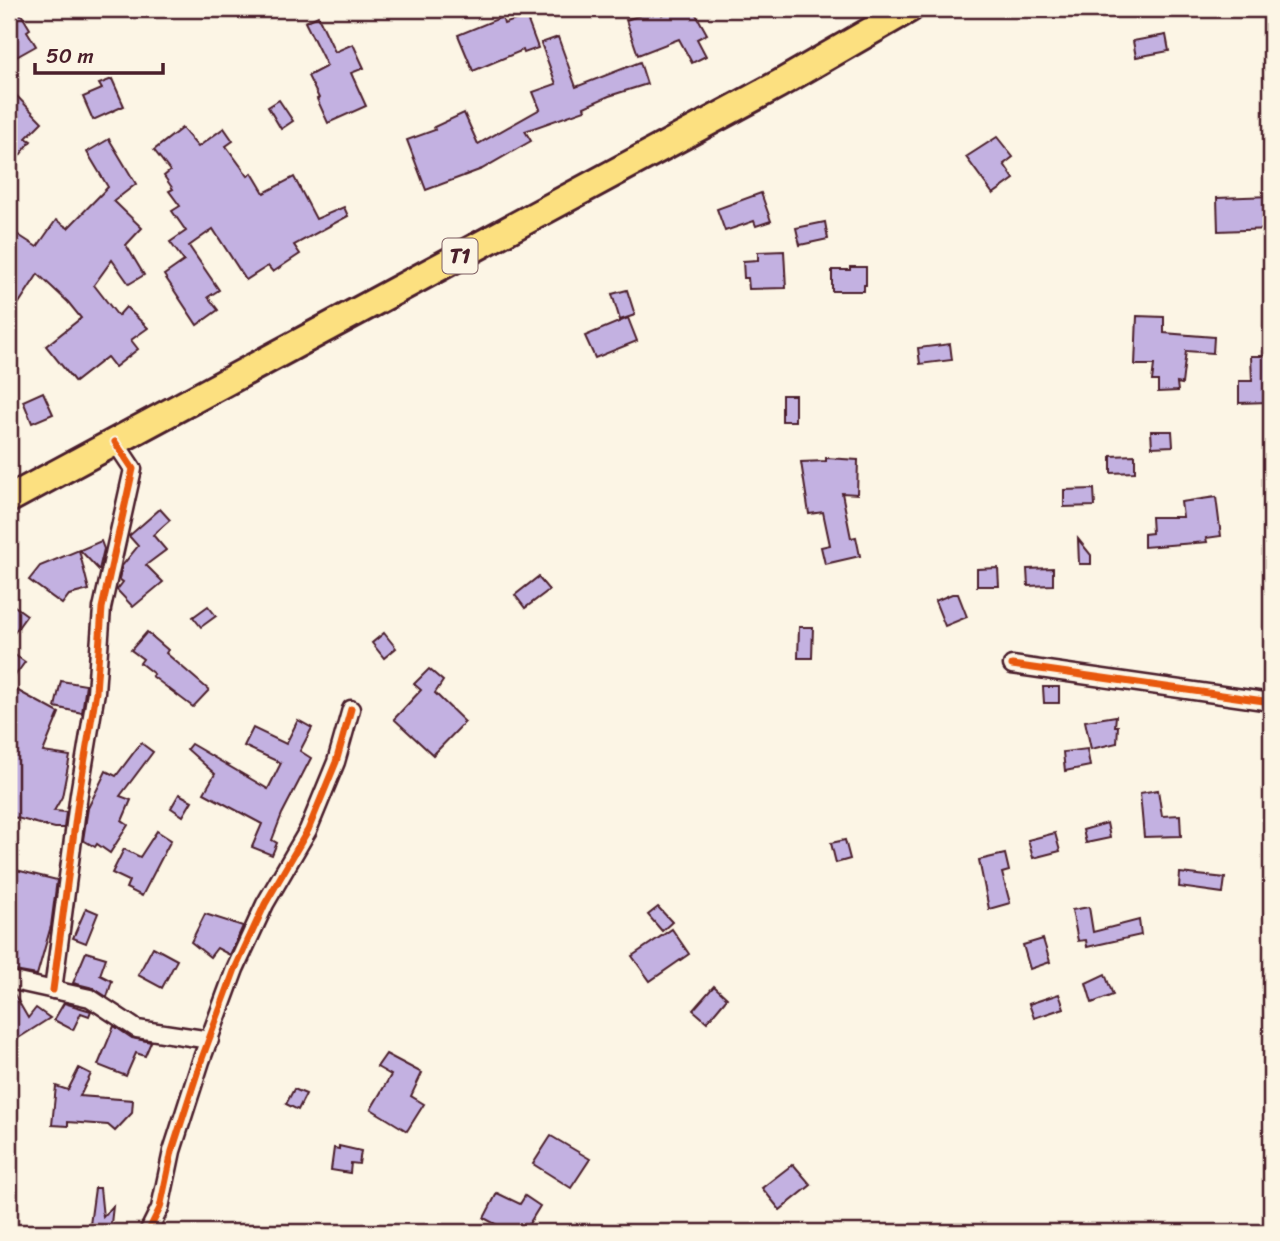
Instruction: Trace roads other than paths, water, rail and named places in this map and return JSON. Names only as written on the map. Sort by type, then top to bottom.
[{"type":"highway","name":"T1","points":[[9,499],[779,84],[909,9]]},
{"type":"street","points":[[53,990],[79,794],[96,692],[102,608],[133,469],[115,442]]},
{"type":"street","points":[[1012,665],[1271,702]]},
{"type":"street","points":[[148,1232],[160,1208],[172,1151],[201,1060],[211,1040],[235,969],[265,904],[308,830],[336,762],[351,709]]},
{"type":"street","points":[[9,980],[90,998],[137,1028],[211,1040]]}]
